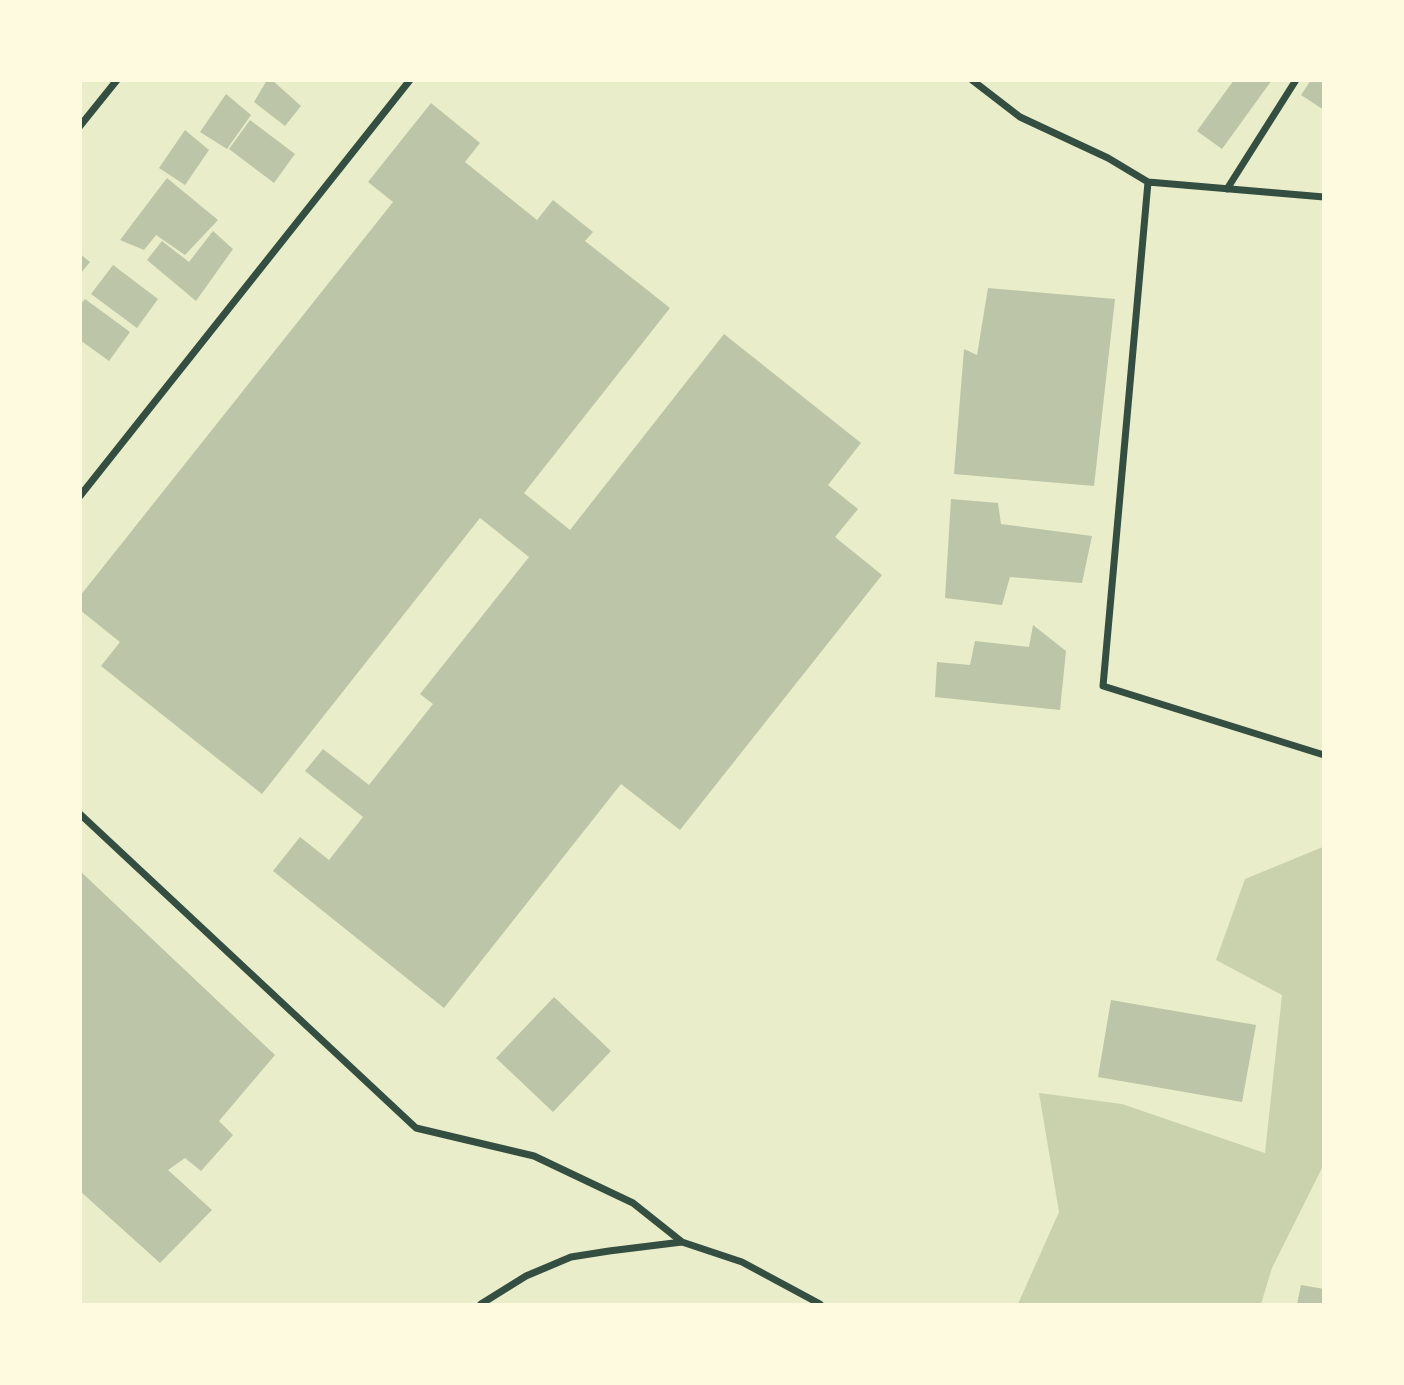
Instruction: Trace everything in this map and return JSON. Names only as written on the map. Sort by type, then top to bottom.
[{"type":"street","points":[[80,126],[117,80]]},
{"type":"street","points":[[80,496],[410,80]]},
{"type":"street","points":[[972,80],[1020,117],[1108,158],[1148,182],[1324,197]]},
{"type":"street","points":[[1227,189],[1296,80]]},
{"type":"street","points":[[1148,182],[1103,686],[1324,755]]},
{"type":"street","points":[[80,814],[416,1128],[534,1156],[633,1203],[682,1242],[741,1262],[820,1304]]},
{"type":"street","points":[[481,1304],[526,1276],[571,1257],[682,1242]]},
{"type":"green space","points":[[1323,847],[1323,1166],[1272,1268],[1261,1304],[1018,1304],[1059,1212],[1039,1093],[1122,1104],[1265,1153],[1282,995],[1216,960],[1245,879]]},
{"type":"building","points":[[267,80],[272,80],[301,106],[285,126],[254,102]]},
{"type":"building","points":[[1234,80],[1272,80],[1222,149],[1197,131]]},
{"type":"building","points":[[1311,80],[1324,80],[1324,110],[1301,95]]},
{"type":"building","points":[[226,94],[251,115],[227,149],[200,132]]},
{"type":"building","points":[[431,103],[480,143],[465,162],[537,220],[553,200],[593,232],[585,241],[670,308],[524,493],[570,530],[724,334],[861,443],[828,485],[858,509],[835,537],[882,575],[680,830],[621,784],[444,1008],[273,871],[300,837],[329,860],[363,817],[305,771],[323,749],[369,785],[433,704],[420,694],[529,557],[480,518],[262,794],[101,666],[120,642],[80,610],[80,596],[393,202],[368,182]]},
{"type":"building","points":[[250,120],[295,154],[274,183],[229,149]]},
{"type":"building","points":[[185,130],[209,150],[185,185],[159,168]]},
{"type":"building","points":[[167,178],[218,220],[185,255],[156,235],[144,250],[120,240]]},
{"type":"building","points":[[213,231],[233,249],[196,301],[147,260],[162,241],[189,262]]},
{"type":"building","points":[[80,254],[90,262],[80,274]]},
{"type":"building","points":[[113,265],[158,299],[137,328],[91,294]]},
{"type":"building","points":[[988,288],[1115,299],[1094,486],[954,474],[964,349],[977,355]]},
{"type":"building","points":[[85,299],[130,332],[109,361],[80,340],[80,305]]},
{"type":"building","points":[[951,499],[998,503],[1001,524],[1092,536],[1082,583],[1010,577],[1002,605],[945,598]]},
{"type":"building","points":[[1033,625],[1066,651],[1060,710],[935,697],[937,662],[970,665],[975,641],[1029,647]]},
{"type":"building","points":[[80,871],[275,1055],[219,1121],[233,1135],[201,1171],[185,1158],[168,1170],[212,1210],[160,1263],[80,1191]]},
{"type":"building","points":[[554,997],[611,1051],[553,1112],[496,1058]]},
{"type":"building","points":[[1111,1000],[1256,1025],[1242,1102],[1098,1077]]},
{"type":"building","points":[[1301,1285],[1324,1289],[1324,1304],[1297,1304]]}]
